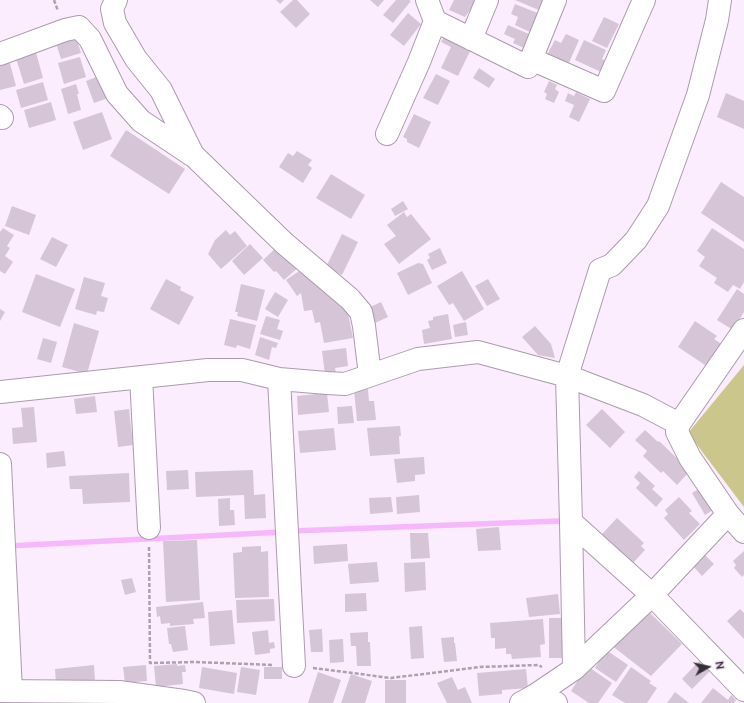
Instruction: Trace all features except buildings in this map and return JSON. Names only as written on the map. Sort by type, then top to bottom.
[{"type":"street","points":[[116,0],[112,9],[115,23],[136,59],[160,90],[193,155]]},
{"type":"street","points":[[386,134],[419,62],[435,21],[427,0]]},
{"type":"street","points":[[471,39],[487,0]]},
{"type":"street","points":[[435,21],[528,67],[556,0]]},
{"type":"street","points":[[531,59],[604,91],[644,0]]},
{"type":"street","points":[[574,668],[567,376],[600,270],[612,265],[636,240],[658,206],[698,95],[717,20],[720,0]]},
{"type":"street","points":[[0,54],[65,30],[79,27],[90,39],[117,94],[140,121],[193,155],[284,243],[350,299],[361,312],[370,375]]},
{"type":"street","points":[[744,330],[681,422],[677,432],[690,458],[728,514],[744,532]]},
{"type":"street","points":[[0,392],[208,370],[242,370],[279,379],[345,384],[418,359],[478,352],[567,376],[681,422]]},
{"type":"street","points":[[141,377],[149,528]]},
{"type":"street","points":[[279,379],[294,666]]},
{"type":"street","points":[[0,464],[5,691],[119,692],[194,703]]},
{"type":"street","points":[[530,701],[574,668],[652,595],[728,514]]},
{"type":"street","points":[[571,522],[652,595],[744,690]]},
{"type":"street","points":[[530,701],[556,703]]},
{"type":"shaded area","points":[[744,365],[744,507],[688,433]]},
{"type":"waterway","points":[[292,531],[558,521]]},
{"type":"waterway","points":[[8,546],[283,532]]}]
